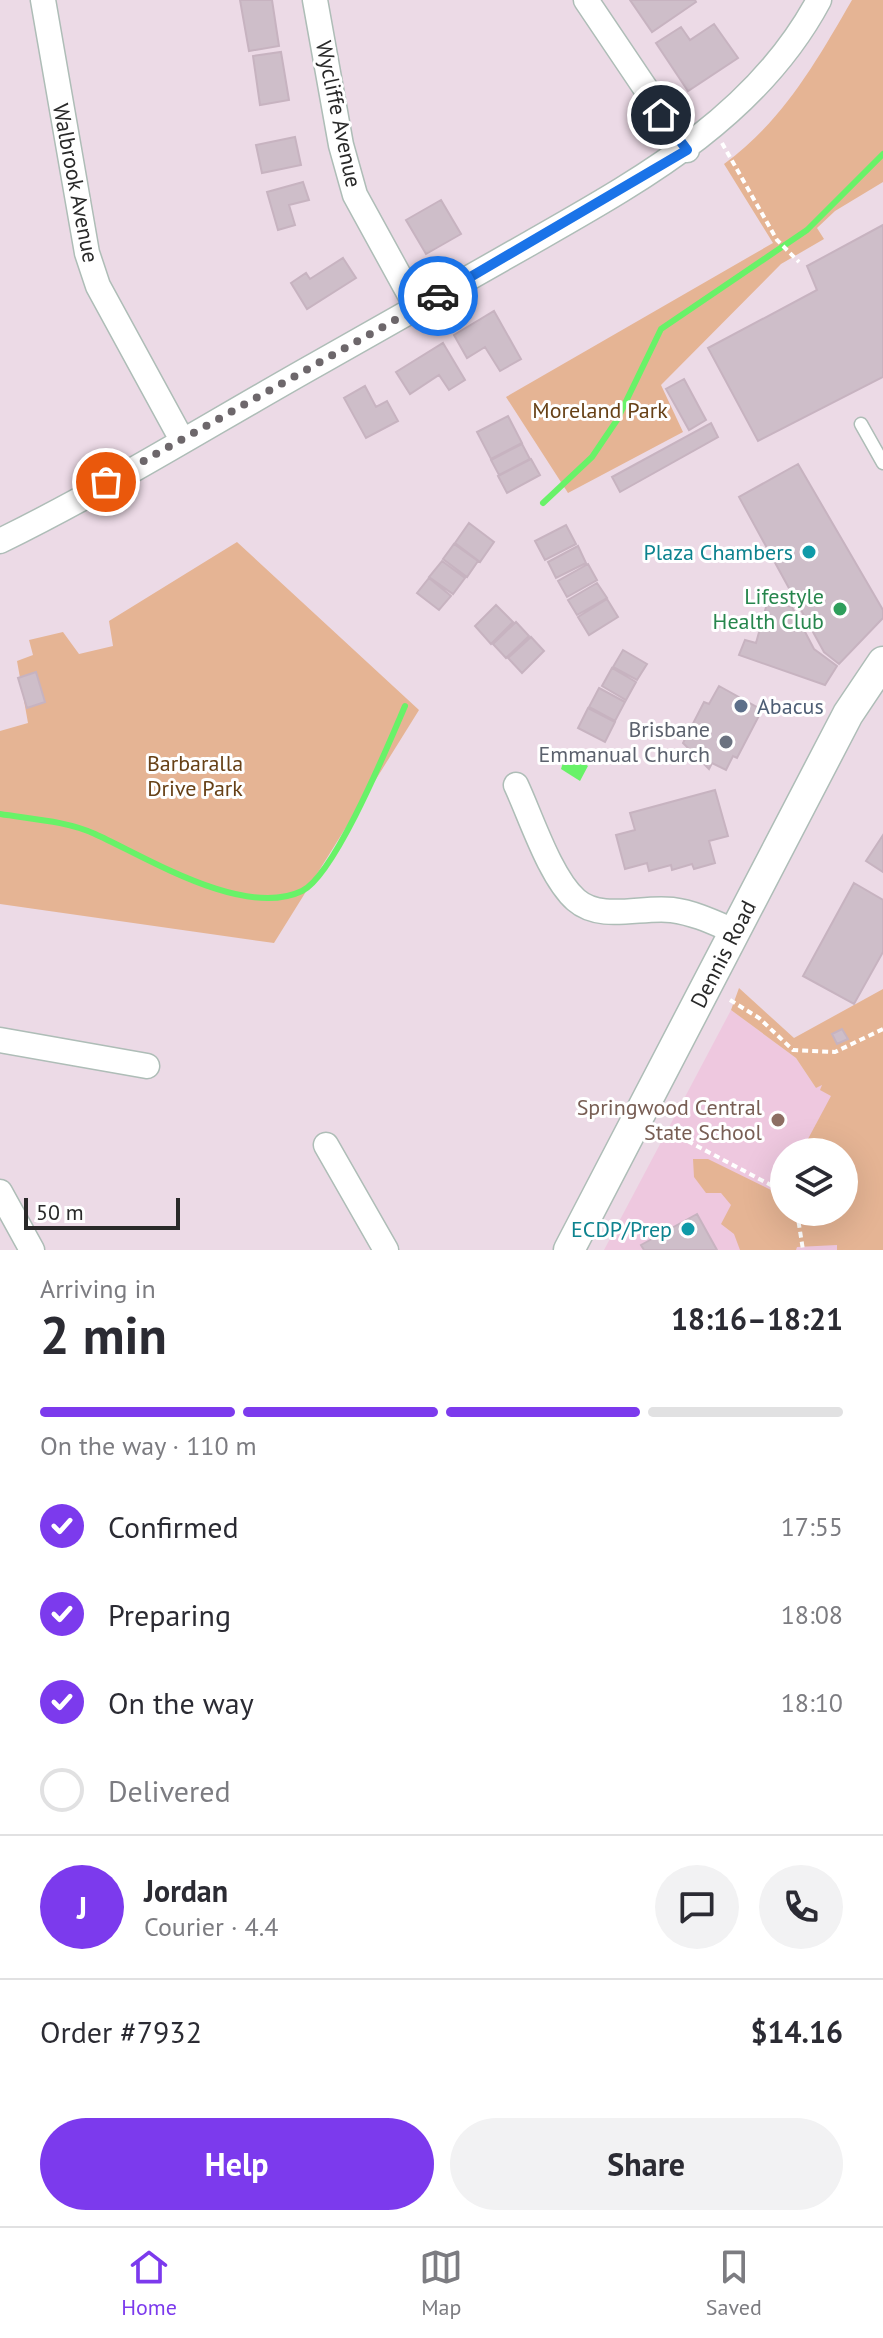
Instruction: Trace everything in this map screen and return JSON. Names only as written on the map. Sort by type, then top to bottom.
[{"type":"street","name":"Walbrook Avenue","points":[[43,0],[87,253],[98,286],[182,440]]},
{"type":"street","name":"Wycliffe Avenue","points":[[315,0],[341,145],[351,183],[370,226],[417,308]]},
{"type":"street","points":[[586,0],[687,150]]},
{"type":"street","points":[[0,541],[417,308],[636,183],[687,150],[781,58],[819,0]]},
{"type":"street","name":"Dennis Road","points":[[569,1250],[848,714],[883,662]]},
{"type":"street","points":[[516,785],[563,885],[577,902],[597,911],[670,909],[698,915],[736,932]]},
{"type":"street","points":[[0,1040],[147,1066]]},
{"type":"street","points":[[326,1145],[386,1250]]},
{"type":"street","points":[[0,1192],[32,1250]]},
{"type":"lane","points":[[861,424],[883,463]]},
{"type":"path","points":[[713,127],[777,240],[799,262]]},
{"type":"path","points":[[730,1000],[759,1018],[793,1050],[835,1052],[883,1029]]},
{"type":"path","points":[[661,1127],[770,1185]]},
{"type":"path","points":[[799,1226],[803,1250]]},
{"type":"shaded area","points":[[571,755],[588,766],[580,781],[561,769],[565,756]]},
{"type":"shaded area","name":"Springwood Central State School","points":[[731,1010],[796,1058],[816,1088],[883,1051],[883,1250],[604,1250]]},
{"type":"green space","name":"Moreland Park","points":[[852,0],[883,0],[883,182],[835,211],[817,228],[824,239],[781,264],[661,385],[683,432],[568,493],[506,397],[773,243],[724,164],[781,110],[811,68]]},
{"type":"green space","name":"Barbaralla Drive Park","points":[[237,542],[419,710],[274,943],[0,904],[0,731],[28,723],[17,661],[33,655],[29,640],[63,632],[79,654],[113,646],[109,621]]},
{"type":"green space","points":[[739,988],[794,1038],[883,989],[883,1250],[837,1250],[837,1245],[797,1247],[796,1250],[740,1250],[734,1234],[721,1224],[731,1205],[721,1193],[706,1193],[694,1177],[693,1159],[708,1159],[770,1190],[770,1226],[858,1226],[858,1138],[808,1138],[831,1096],[820,1090],[822,1085],[816,1088],[796,1058],[731,1010]]},
{"type":"building","points":[[240,0],[272,0],[279,46],[249,51]]},
{"type":"building","points":[[630,0],[695,0],[696,2],[652,32]]},
{"type":"building","points":[[714,24],[738,58],[688,91],[656,43],[681,27],[690,40]]},
{"type":"building","points":[[281,52],[289,100],[260,105],[253,56]]},
{"type":"building","points":[[295,137],[301,165],[262,173],[256,145]]},
{"type":"building","points":[[303,182],[309,200],[289,205],[295,225],[278,230],[267,192]]},
{"type":"building","points":[[441,200],[461,234],[426,254],[406,220]]},
{"type":"building","points":[[883,225],[883,377],[758,441],[708,348],[817,290],[807,266]]},
{"type":"building","points":[[343,258],[356,278],[307,309],[291,283],[306,273],[310,279]]},
{"type":"building","points":[[494,311],[521,359],[500,371],[485,347],[467,358],[454,335]]},
{"type":"building","points":[[443,343],[465,380],[449,390],[439,375],[410,394],[396,372]]},
{"type":"building","points":[[684,379],[706,420],[689,430],[666,389]]},
{"type":"building","points":[[365,386],[376,407],[387,401],[398,421],[366,438],[344,398]]},
{"type":"building","points":[[508,416],[522,443],[491,459],[477,432]]},
{"type":"building","points":[[711,423],[718,437],[620,492],[612,477]]},
{"type":"building","points":[[522,444],[530,459],[499,475],[491,460]]},
{"type":"building","points":[[531,459],[540,475],[507,493],[498,476]]},
{"type":"building","name":"Plaza Chambers","points":[[798,464],[883,610],[883,618],[839,664],[824,652],[739,497]]},
{"type":"building","points":[[469,523],[494,542],[480,562],[455,543]]},
{"type":"building","points":[[566,525],[576,544],[545,560],[535,541]]},
{"type":"building","points":[[454,544],[478,561],[467,577],[443,559]]},
{"type":"building","points":[[578,546],[586,563],[556,578],[548,562]]},
{"type":"building","points":[[442,561],[465,578],[453,594],[429,577]]},
{"type":"building","points":[[588,564],[597,580],[567,597],[558,581]]},
{"type":"building","points":[[429,578],[451,596],[439,610],[417,593]]},
{"type":"building","points":[[597,583],[607,598],[577,615],[568,600]]},
{"type":"building","points":[[607,599],[618,617],[589,635],[578,617]]},
{"type":"building","points":[[768,600],[792,607],[814,649],[837,666],[825,685],[739,655],[745,640],[756,643]]},
{"type":"building","points":[[496,605],[513,622],[491,644],[475,626]]},
{"type":"building","points":[[516,622],[529,636],[506,658],[493,644]]},
{"type":"building","points":[[531,637],[544,651],[522,673],[508,658]]},
{"type":"building","points":[[623,650],[647,664],[637,680],[613,667]]},
{"type":"building","points":[[612,668],[636,682],[626,700],[602,686]]},
{"type":"building","points":[[36,672],[45,702],[27,708],[18,678]]},
{"type":"building","points":[[719,686],[762,710],[737,758],[733,756],[726,770],[712,763],[709,769],[683,743],[704,702],[709,704]]},
{"type":"building","points":[[599,688],[625,702],[615,721],[589,707]]},
{"type":"building","points":[[588,708],[615,722],[605,742],[578,728]]},
{"type":"building","points":[[715,790],[728,836],[709,841],[715,863],[694,869],[692,864],[672,870],[671,865],[649,871],[647,863],[625,869],[616,835],[635,830],[630,813]]},
{"type":"building","points":[[883,835],[883,872],[866,861]]},
{"type":"building","points":[[854,883],[883,900],[883,952],[854,1004],[803,976]]},
{"type":"building","points":[[842,1029],[848,1039],[837,1044],[832,1034]]},
{"type":"building","name":"ECDP/Prep","points":[[697,1214],[717,1250],[644,1250],[641,1245]]},
{"type":"waterway","points":[[543,503],[592,457],[617,420],[661,329],[807,230],[883,154]]},
{"type":"waterway","points":[[0,814],[73,826],[196,882],[252,897],[279,898],[302,891],[330,861],[360,806],[405,706]]},
{"type":"way so far","points":[[106,482],[438,296]]},
{"type":"place","name":"Plaza Chambers","points":[[809,552]]},
{"type":"place","name":"Lifestyle Health Club","points":[[840,609]]},
{"type":"place","name":"Abacus","points":[[741,706]]},
{"type":"place","name":"Brisbane Emmanual Church","points":[[726,742]]},
{"type":"place","name":"Springwood Central State School","points":[[778,1120]]},
{"type":"place","name":"ECDP/Prep","points":[[688,1229]]},
{"type":"route","points":[[438,296],[636,183],[687,150],[661,115]]}]
